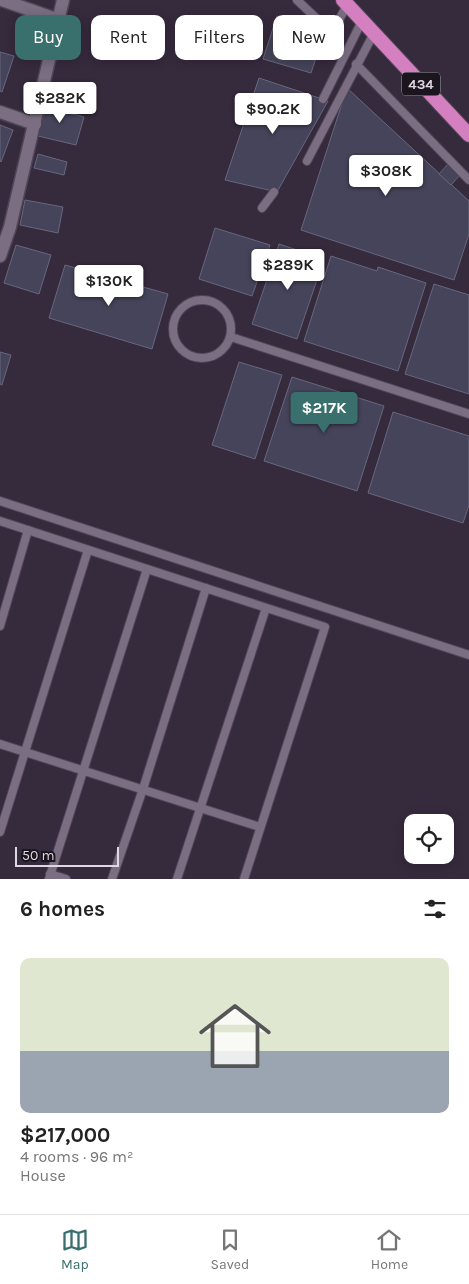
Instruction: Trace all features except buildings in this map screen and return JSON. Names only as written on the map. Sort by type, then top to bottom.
[{"type":"highway","name":"434","points":[[345,2],[469,135]]},
{"type":"street","points":[[2,0],[45,15]]},
{"type":"street","points":[[60,15],[63,0]]},
{"type":"street","points":[[0,256],[5,226],[35,124],[50,60]]},
{"type":"street","points":[[0,112],[35,124]]},
{"type":"lane","points":[[297,0],[332,33],[345,2]]},
{"type":"lane","points":[[323,99],[362,21]]},
{"type":"lane","points":[[307,161],[356,64],[374,33]]},
{"type":"lane","points":[[356,64],[469,180]]},
{"type":"lane","points":[[262,208],[274,192]]},
{"type":"lane","points":[[204,300],[215,303],[226,312],[230,320],[230,337],[222,351],[213,356],[203,358],[192,357],[181,349],[176,341],[173,328],[178,313],[185,306],[204,300]]},
{"type":"lane","points":[[230,337],[469,414]]},
{"type":"lane","points":[[0,501],[469,655]]},
{"type":"lane","points":[[0,521],[325,627],[244,879]]},
{"type":"lane","points":[[0,626],[28,530]]},
{"type":"lane","points":[[0,832],[88,550]]},
{"type":"lane","points":[[66,879],[50,876],[147,569]]},
{"type":"lane","points":[[112,879],[143,789],[206,588]]},
{"type":"lane","points":[[177,879],[266,608]]},
{"type":"lane","points":[[0,744],[260,827]]}]
